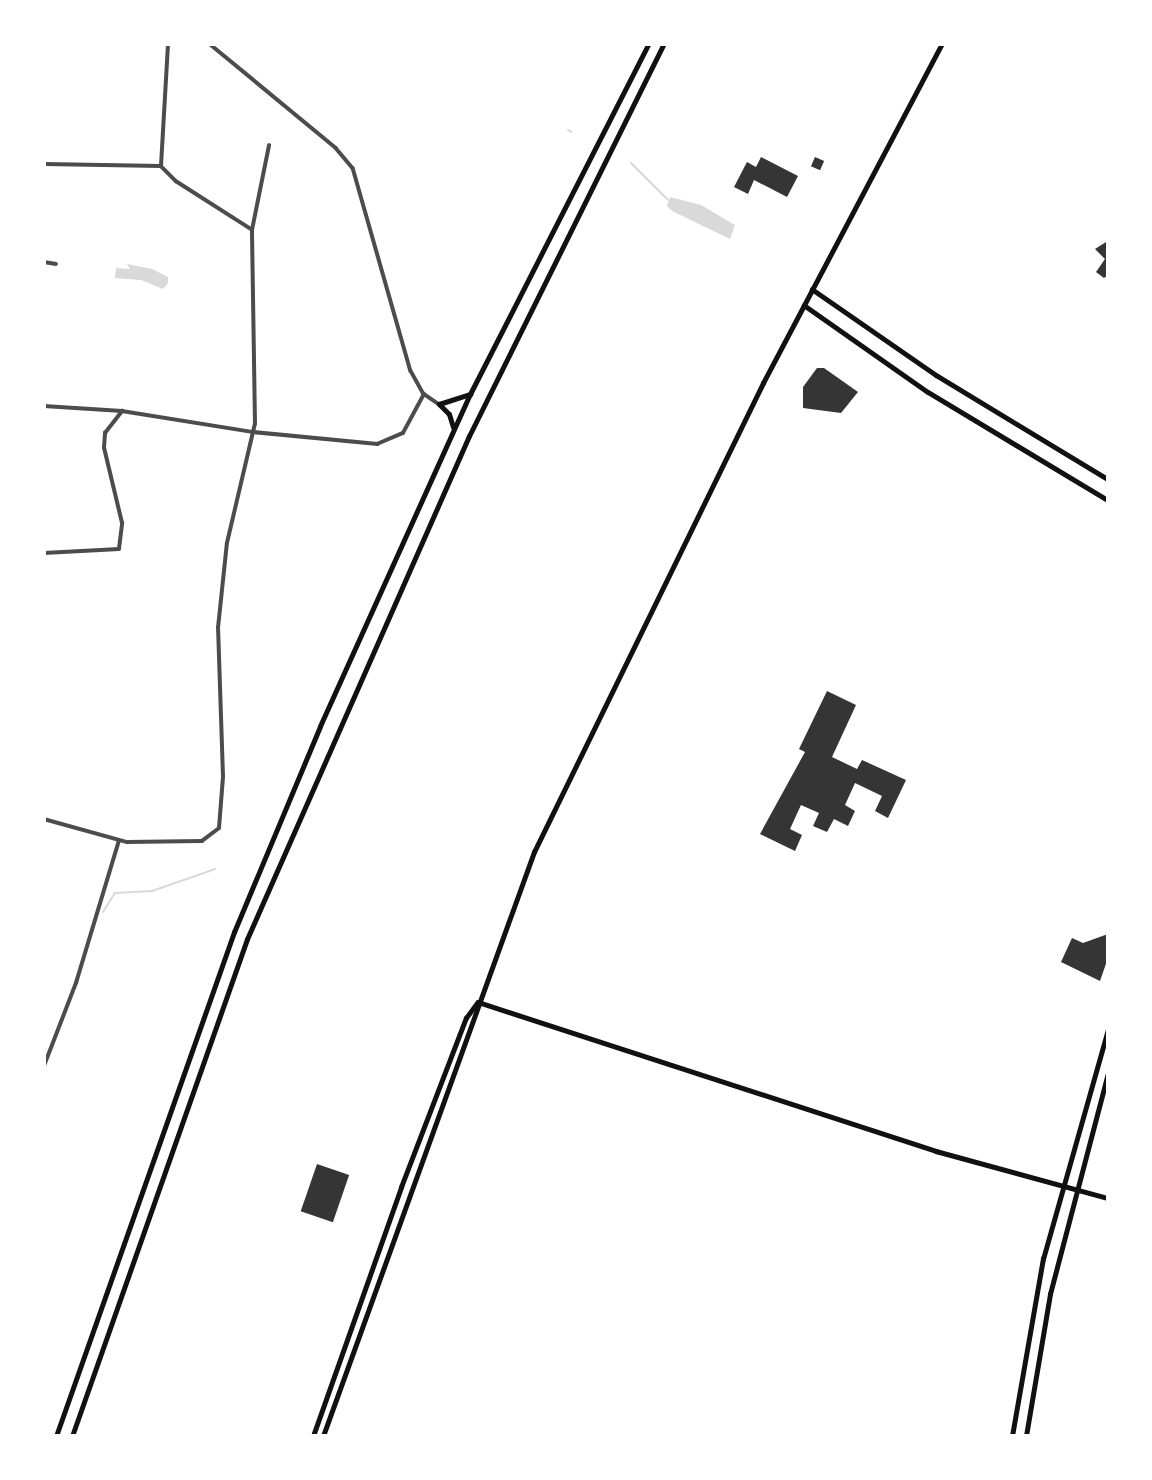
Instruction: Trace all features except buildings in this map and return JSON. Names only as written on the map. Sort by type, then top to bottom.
[{"type":"highway","points":[[56,1436],[176,1090],[262,864],[453,429],[648,44]]},
{"type":"highway","points":[[72,1436],[247,939],[423,537],[589,189],[664,44]]},
{"type":"highway","points":[[453,429],[449,414],[439,404],[470,394]]},
{"type":"main road","points":[[323,1436],[398,1223],[475,1022],[478,1002],[559,799],[804,304],[942,44]]},
{"type":"main road","points":[[812,289],[936,375],[1108,479]]},
{"type":"main road","points":[[804,304],[928,391],[1108,500]]},
{"type":"main road","points":[[478,1002],[936,1152],[1108,1198]]},
{"type":"main road","points":[[313,1436],[401,1187],[466,1018],[478,1002]]},
{"type":"main road","points":[[1013,1436],[1031,1321],[1061,1186],[1108,1029]]},
{"type":"main road","points":[[1026,1436],[1050,1294],[1075,1190],[1108,1073]]},
{"type":"street","points":[[161,166],[168,44]]},
{"type":"street","points":[[210,44],[336,148],[353,168],[411,371],[424,394],[439,404]]},
{"type":"street","points":[[44,819],[119,841],[202,841],[219,828],[223,777],[216,663],[222,584],[253,432],[252,230],[269,146]]},
{"type":"street","points":[[44,164],[161,166],[176,181],[252,230]]},
{"type":"street","points":[[44,262],[56,264]]},
{"type":"street","points":[[44,406],[122,411],[253,432],[361,445],[395,440],[424,394]]},
{"type":"street","points":[[44,553],[119,549],[122,523],[104,448],[105,433],[122,411]]},
{"type":"street","points":[[44,1066],[76,984],[119,841]]},
{"type":"shaded area","points":[[670,197],[701,205],[735,225],[730,239],[672,211],[667,206]]},
{"type":"shaded area","points":[[127,264],[152,269],[168,277],[168,283],[163,289],[141,280],[115,278],[116,268],[130,269]]},
{"type":"waterway","points":[[568,130],[572,132]]},
{"type":"waterway","points":[[631,163],[668,200]]},
{"type":"waterway","points":[[103,912],[115,893],[152,891],[215,869]]}]
